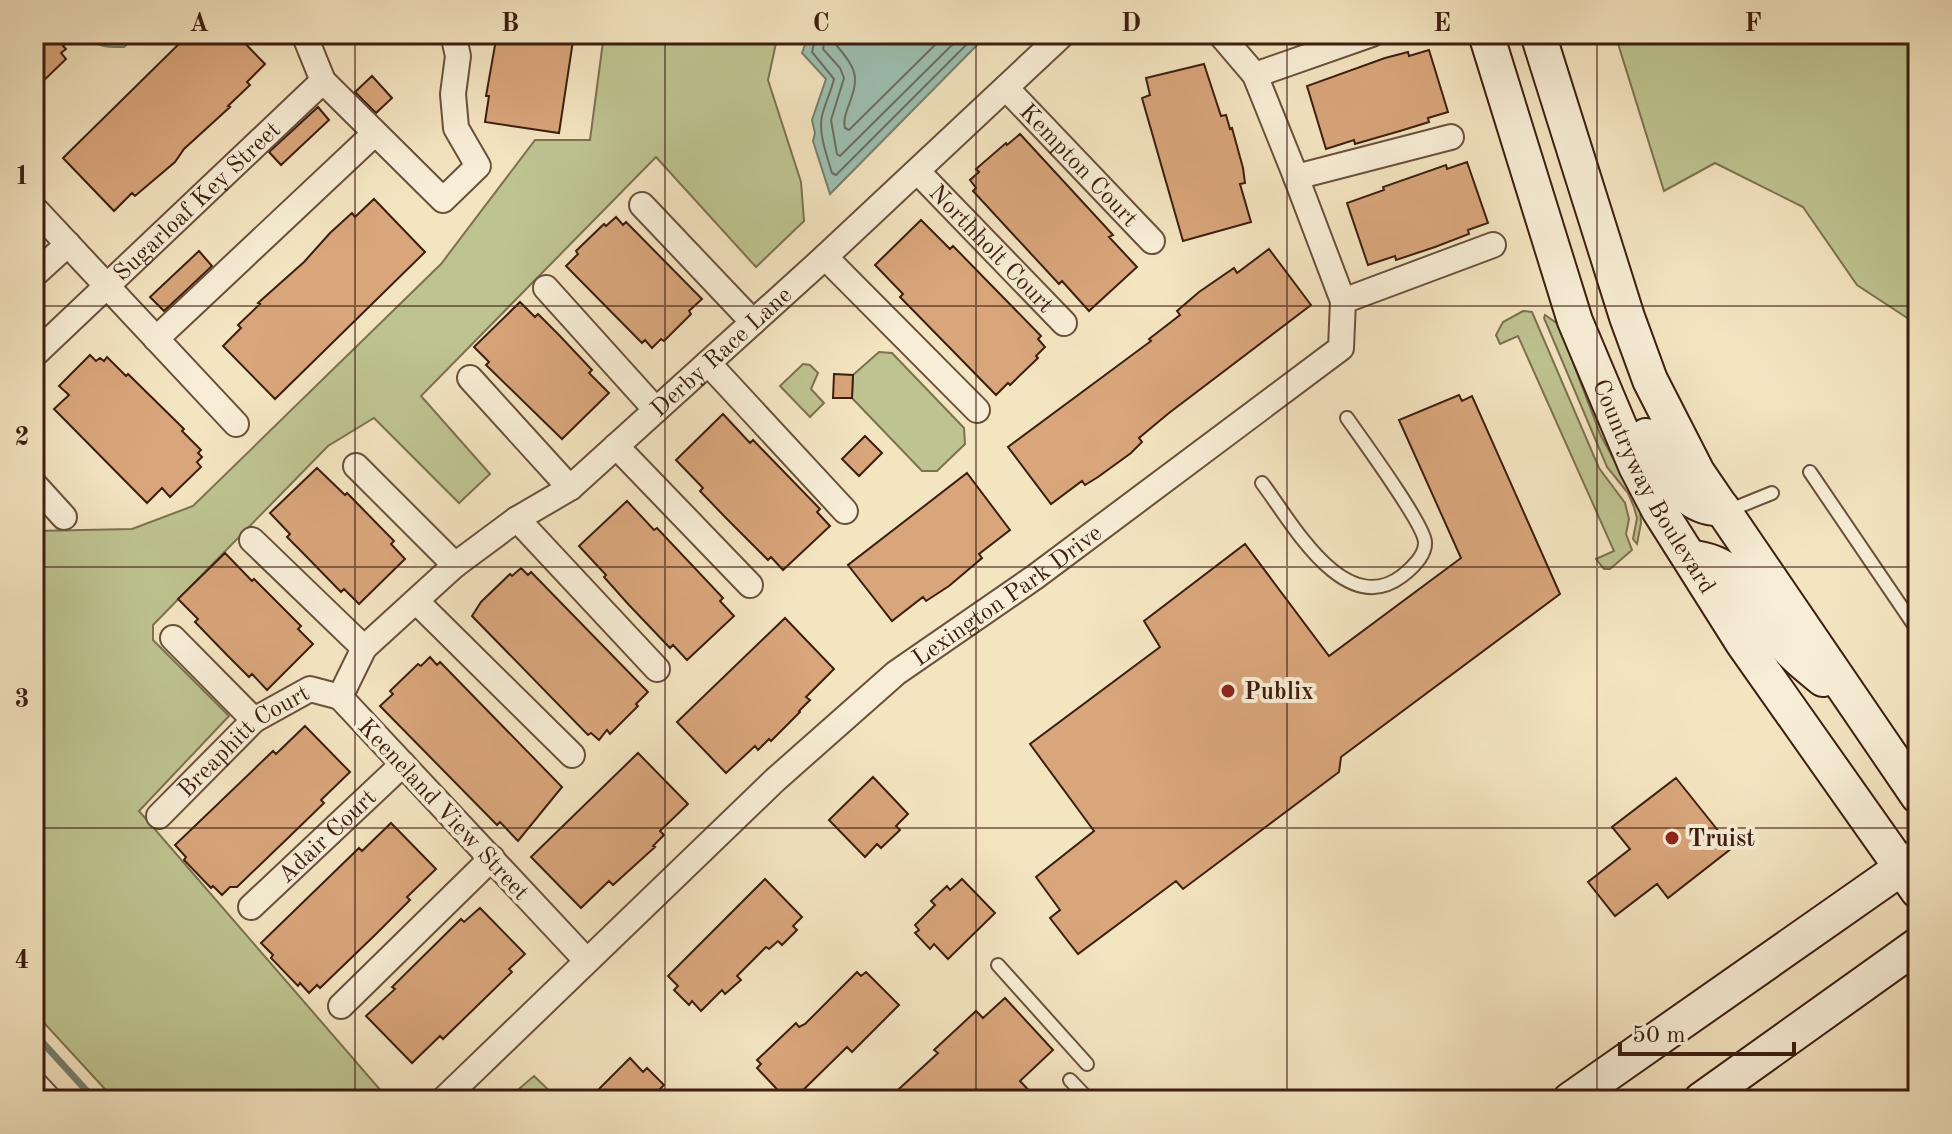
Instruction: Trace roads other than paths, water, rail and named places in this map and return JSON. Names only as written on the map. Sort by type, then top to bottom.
[{"type":"street","points":[[304,34],[323,81],[443,200],[478,166],[456,128],[453,94],[458,56],[453,34]]},
{"type":"street","name":"Derby Race Lane","points":[[364,648],[455,565],[517,519],[570,488],[918,172],[1063,34]]},
{"type":"street","name":"Lexington Park Drive","points":[[443,1100],[775,780],[896,673],[1035,577],[1341,348],[1343,301],[1296,177],[1255,75],[1220,34]]},
{"type":"street","points":[[1255,75],[1372,34]]},
{"type":"street","name":"Countryway Boulevard","points":[[1486,34],[1562,283],[1636,466],[1659,510],[1743,643],[1912,872]]},
{"type":"street","name":"Countryway Boulevard","points":[[1538,34],[1618,289],[1650,380],[1697,472],[1918,796]]},
{"type":"street","name":"Sugarloaf Key Street","points":[[34,355],[323,81]]},
{"type":"street","name":"Kempton Court","points":[[1006,88],[1152,241]]},
{"type":"street","points":[[156,339],[374,134]]},
{"type":"street","points":[[1296,177],[1451,137]]},
{"type":"street","name":"Northholt Court","points":[[918,172],[1064,323]]},
{"type":"street","points":[[642,205],[753,322]]},
{"type":"street","points":[[34,208],[236,424]]},
{"type":"street","points":[[34,275],[68,244]]},
{"type":"street","points":[[1343,301],[1493,245]]},
{"type":"street","points":[[825,257],[977,410]]},
{"type":"street","points":[[1618,289],[1601,274],[1581,267],[1562,283],[1583,308],[1654,452],[1673,482],[1684,494],[1699,503],[1713,509],[1722,508]]},
{"type":"street","points":[[546,288],[656,410]]},
{"type":"street","points":[[708,363],[845,511]]},
{"type":"street","points":[[470,378],[570,488]]},
{"type":"street","points":[[616,446],[750,585]]},
{"type":"street","points":[[356,466],[455,565]]},
{"type":"street","points":[[34,484],[64,517]]},
{"type":"street","points":[[517,519],[657,669]]},
{"type":"street","points":[[252,540],[364,648]]},
{"type":"street","points":[[1691,558],[1712,559],[1726,569],[1749,594],[1788,648],[1855,704]]},
{"type":"street","points":[[417,602],[572,755]]},
{"type":"street","points":[[173,638],[254,720]]},
{"type":"street","name":"Keeneland View Street","points":[[364,648],[340,697],[586,960]]},
{"type":"street","name":"Breaphitt Court","points":[[159,816],[254,720],[310,689],[340,697]]},
{"type":"street","name":"Adair Court","points":[[251,907],[403,764]]},
{"type":"street","points":[[341,1006],[492,858]]},
{"type":"street","points":[[1570,1100],[1912,872]]},
{"type":"street","points":[[1701,1100],[1918,945]]},
{"type":"street","points":[[34,1083],[50,1100]]},
{"type":"lane","points":[[1262,483],[1326,568],[1352,584],[1373,588],[1401,577],[1423,554],[1425,540],[1403,500],[1347,418]]},
{"type":"lane","points":[[1810,472],[1918,631]]},
{"type":"lane","name":"Countryway Boulevard","points":[[1722,508],[1740,506],[1772,493]]},
{"type":"lane","points":[[998,965],[1087,1064]]},
{"type":"lane","points":[[1070,1080],[1089,1100]]},
{"type":"water","points":[[86,34],[139,34],[124,47],[108,47],[98,44]]},
{"type":"water","points":[[809,34],[988,34],[830,194],[813,141],[812,120],[826,79],[802,53]]},
{"type":"waterway","points":[[34,1033],[95,1100]]},
{"type":"place","name":"Publix","points":[[1228,691]]},
{"type":"place","name":"Truist","points":[[1672,838]]}]
